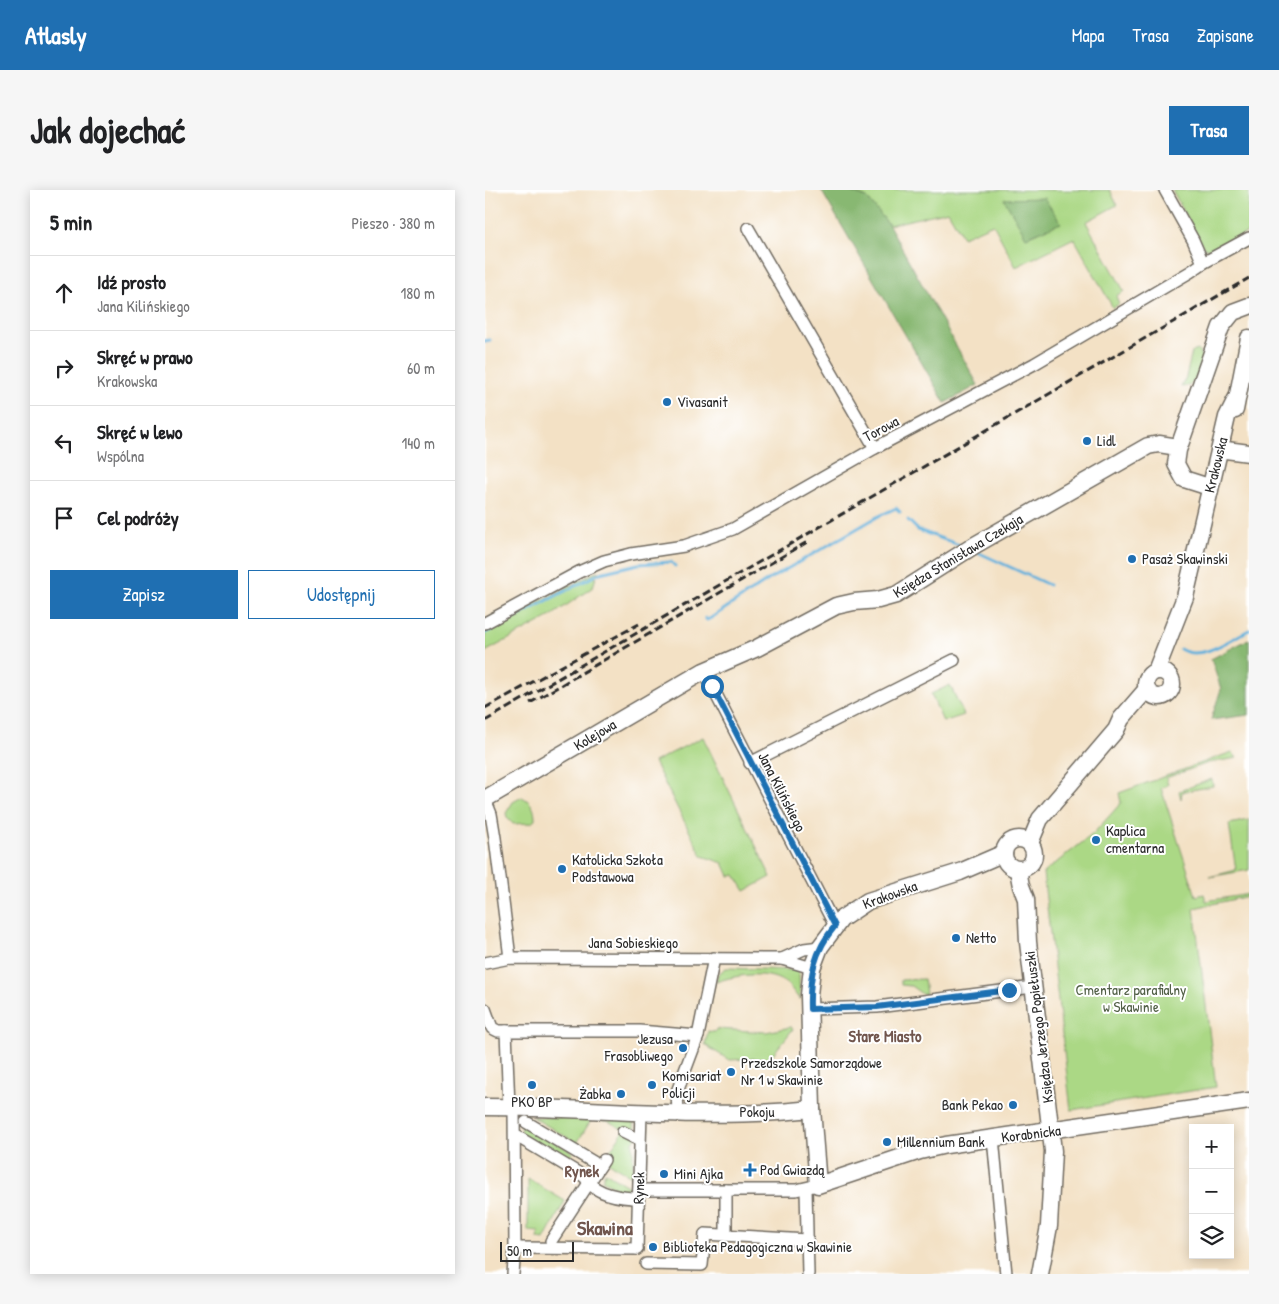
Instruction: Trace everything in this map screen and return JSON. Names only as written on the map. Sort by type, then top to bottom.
[{"type":"street","points":[[1165,190],[1186,227],[1203,263]]},
{"type":"street","points":[[747,228],[875,448]]},
{"type":"street","name":"Torowa","points":[[485,623],[579,572],[604,561],[631,554],[684,546],[717,536],[875,448],[1034,364],[1203,263],[1249,238]]},
{"type":"street","points":[[1209,487],[1191,482],[1181,474],[1177,464],[1178,447],[1221,326],[1233,312],[1249,306]]},
{"type":"street","name":"Krakowska","points":[[1202,532],[1209,516],[1226,450],[1249,338]]},
{"type":"street","name":"Krakowska","points":[[1161,672],[1161,654],[1170,642],[1185,597],[1202,532],[1209,487],[1227,417],[1236,398]]},
{"type":"street","name":"Księdza Stanisława Czekaja","points":[[704,671],[751,651],[836,606],[878,600],[896,595],[969,549],[1148,446],[1159,444],[1178,447]]},
{"type":"street","points":[[1226,450],[1249,453]]},
{"type":"street","points":[[750,763],[954,660]]},
{"type":"street","name":"Jana Kilińskiego","points":[[704,671],[835,926]]},
{"type":"street","name":"Kolejowa","points":[[485,799],[704,671]]},
{"type":"street","points":[[1025,841],[1029,826],[1040,819],[1116,730],[1127,724],[1150,693],[1147,678],[1161,672],[1172,682],[1169,692],[1162,697],[1150,693]]},
{"type":"street","points":[[485,799],[493,822],[510,958]]},
{"type":"street","name":"Krakowska","points":[[812,1187],[810,1009],[812,968],[820,947],[835,926],[853,909],[875,898],[960,872],[1014,863],[1011,842],[1025,841]]},
{"type":"street","name":"Księdza Jerzego Popiełuszki","points":[[1025,841],[1035,856],[1014,863],[1030,887],[1026,899],[1033,987],[1051,1132],[1053,1179],[1049,1226],[1040,1274]]},
{"type":"street","name":"Jana Sobieskiego","points":[[782,959],[804,949],[820,947]]},
{"type":"street","name":"Jana Sobieskiego","points":[[485,963],[510,958],[782,959],[812,968]]},
{"type":"street","points":[[678,1112],[677,1092],[698,1036],[714,958]]},
{"type":"street","points":[[810,1009],[877,1007],[1033,987]]},
{"type":"street","points":[[485,1009],[487,1022],[498,1032],[631,1031],[698,1036]]},
{"type":"street","points":[[506,1031],[511,1108],[515,1248],[513,1274]]},
{"type":"street","name":"Korabnicka","points":[[812,1187],[920,1151],[993,1138],[1051,1132],[1249,1101]]},
{"type":"street","points":[[485,1107],[641,1112]]},
{"type":"street","name":"Pokoju","points":[[641,1112],[784,1112],[812,1108]]},
{"type":"street","name":"Rynek","points":[[637,1249],[636,1194],[641,1112]]},
{"type":"street","points":[[526,1122],[602,1163],[551,1241]]},
{"type":"street","points":[[623,1132],[635,1138]]},
{"type":"street","name":"Rynek","points":[[518,1138],[585,1177],[589,1183],[616,1197],[636,1194]]},
{"type":"street","points":[[993,1138],[1006,1274]]},
{"type":"street","points":[[636,1194],[812,1187],[807,1240],[808,1274]]},
{"type":"street","points":[[725,1235],[726,1190]]},
{"type":"street","points":[[515,1248],[637,1249],[646,1269],[702,1265],[705,1234],[807,1240]]},
{"type":"green space","points":[[821,190],[846,190],[867,198],[889,225],[978,385],[945,403]]},
{"type":"green space","points":[[846,190],[1110,190],[1117,205],[1086,222],[1124,291],[1116,296],[1119,304],[1113,308],[1074,238],[1016,267],[993,224],[963,237],[948,211],[889,225],[867,198]]},
{"type":"green space","points":[[1172,190],[1249,190],[1249,232],[1210,250],[1204,248]]},
{"type":"green space","points":[[1044,198],[1061,223],[1026,237],[1004,199]]},
{"type":"green space","points":[[1198,350],[1202,358],[1198,373],[1194,381],[1181,387],[1186,377],[1192,352]]},
{"type":"green space","points":[[598,571],[593,587],[551,616],[485,652],[485,629]]},
{"type":"green space","points":[[1249,639],[1249,715],[1211,720],[1221,689],[1211,659]]},
{"type":"green space","points":[[950,685],[964,715],[943,722],[931,694]]},
{"type":"green space","points":[[703,737],[771,877],[745,891],[735,875],[729,876],[723,863],[702,856],[654,762]]},
{"type":"green space","name":"Cmentarz parafialny w Skawinie","points":[[1232,752],[1237,758],[1208,763],[1166,778],[1168,785],[1161,788],[1196,896],[1204,894],[1206,901],[1249,894],[1249,896],[1194,908],[1216,1087],[1071,1110],[1043,873],[1093,834],[1121,803],[1119,793]]},
{"type":"green space","points":[[1212,779],[1213,786],[1182,792],[1181,799],[1179,791]]},
{"type":"green space","points":[[522,797],[532,806],[535,820],[531,823],[513,824],[507,818],[506,813],[513,802]]},
{"type":"green space","points":[[1249,820],[1249,870],[1209,877],[1236,870],[1229,824]]},
{"type":"green space","points":[[726,968],[794,970],[799,973],[800,1000],[788,985],[781,980],[763,975],[733,977],[716,982],[718,974]]},
{"type":"green space","points":[[924,979],[926,994],[922,994],[911,986],[901,985],[901,980]]},
{"type":"green space","points":[[791,1027],[793,1029],[770,1058],[729,1060],[705,1045],[708,1031],[715,1032],[716,1029],[766,1032]]},
{"type":"green space","points":[[532,1117],[633,1118],[636,1137],[633,1142],[633,1177],[604,1160],[624,1130],[608,1121],[591,1120],[577,1143]]},
{"type":"green space","points":[[522,1124],[573,1152],[567,1161],[521,1134]]},
{"type":"green space","points":[[605,1172],[629,1187],[629,1195],[602,1180]]},
{"type":"green space","points":[[528,1179],[565,1201],[544,1240],[538,1239],[539,1232],[528,1231]]},
{"type":"waterway","points":[[485,341],[490,340]]},
{"type":"waterway","points":[[705,618],[707,620],[711,618],[768,580],[877,517],[896,508],[900,512]]},
{"type":"waterway","points":[[908,520],[918,530],[962,546]]},
{"type":"waterway","points":[[975,551],[1049,585]]},
{"type":"waterway","points":[[485,633],[600,573],[638,564],[671,562],[675,566]]},
{"type":"waterway","points":[[1180,649],[1197,653],[1206,651],[1224,644],[1249,630]]},
{"type":"railway","points":[[485,721],[1249,278]]},
{"type":"railway","points":[[530,703],[809,541]]},
{"type":"railway","points":[[485,708],[639,624]]},
{"type":"place","name":"Vivasanit","points":[[667,402]]},
{"type":"place","name":"Lidl","points":[[1087,441]]},
{"type":"place","name":"Pasaż Skawinski","points":[[1132,559]]},
{"type":"place","name":"Kaplica cmentarna","points":[[1096,840]]},
{"type":"place","name":"Katolicka Szkoła Podstawowa","points":[[562,869]]},
{"type":"place","name":"Netto","points":[[956,938]]},
{"type":"place","name":"Jezusa Frasobliwego","points":[[683,1048]]},
{"type":"place","name":"Przedszkole Samorządowe Nr 1 w Skawinie","points":[[731,1072]]},
{"type":"place","name":"PKO BP","points":[[532,1085]]},
{"type":"place","name":"Komisariat Policji","points":[[652,1085]]},
{"type":"place","name":"Żabka","points":[[621,1094]]},
{"type":"place","name":"Bank Pekao","points":[[1013,1105]]},
{"type":"place","name":"Millennium Bank","points":[[887,1142]]},
{"type":"place","name":"Pod Gwiazdą","points":[[750,1170]]},
{"type":"place","name":"Mini Ajka","points":[[664,1174]]},
{"type":"place","name":"Biblioteka Pedagogiczna w Skawinie","points":[[653,1247]]},
{"type":"district","name":"Stare Miasto","points":[[885,1036]]},
{"type":"district","name":"Rynek","points":[[582,1171]]},
{"type":"district","name":"Skawina","points":[[605,1228]]},
{"type":"route","points":[[712,686],[835,926],[824,940],[814,960],[809,985],[810,1009],[877,1007],[1009,990]]}]
